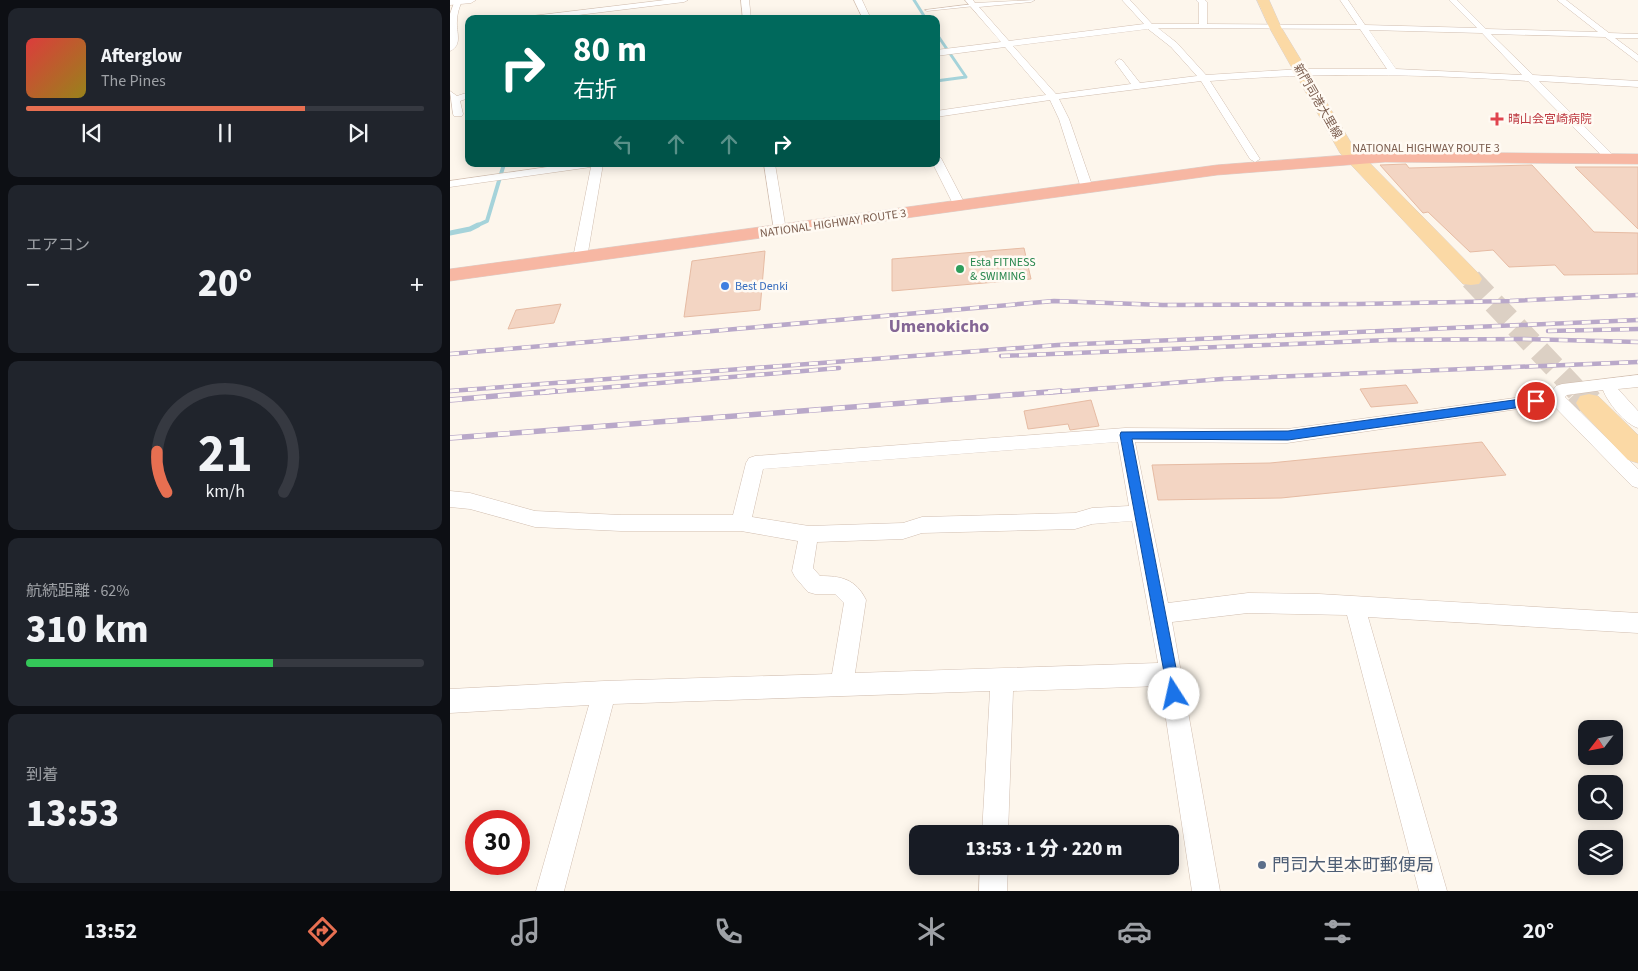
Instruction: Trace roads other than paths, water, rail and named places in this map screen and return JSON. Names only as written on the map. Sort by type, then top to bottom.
[{"type":"highway","name":"NATIONAL HIGHWAY ROUTE 3","points":[[1217,170],[1255,160],[1351,153],[1457,156],[1606,154],[1638,151]]},
{"type":"highway","name":"NATIONAL HIGHWAY ROUTE 3","points":[[450,275],[1351,153]]},
{"type":"highway","name":"NATIONAL HIGHWAY ROUTE 3","points":[[1606,154],[1638,159]]},
{"type":"main road","name":"新門司港大里線","points":[[1263,0],[1276,34],[1302,72],[1337,135],[1351,153],[1471,280]]},
{"type":"main road","points":[[1589,403],[1638,452]]},
{"type":"street","points":[[450,48],[455,36],[452,19],[454,2],[471,0]]},
{"type":"street","points":[[557,15],[684,0]]},
{"type":"street","points":[[745,0],[747,15]]},
{"type":"street","points":[[858,0],[865,15]]},
{"type":"street","points":[[971,3],[1032,0]]},
{"type":"street","points":[[1126,0],[1150,26],[1174,45],[1204,79],[1233,122],[1255,160]]},
{"type":"street","points":[[1200,0],[1203,2],[1203,25]]},
{"type":"street","points":[[1344,0],[1394,72]]},
{"type":"street","points":[[1453,0],[1606,154]]},
{"type":"street","points":[[1561,0],[1638,59]]},
{"type":"street","points":[[971,3],[1054,98],[1064,119],[1087,188]]},
{"type":"street","points":[[940,52],[1150,26],[1203,25],[1276,34],[1364,27],[1638,36]]},
{"type":"street","points":[[1119,62],[1138,87]]},
{"type":"street","points":[[940,113],[1204,79],[1302,72],[1394,72],[1638,84]]},
{"type":"street","points":[[457,116],[452,97],[465,95]]},
{"type":"street","points":[[940,166],[960,206]]},
{"type":"street","points":[[450,184],[569,167]]},
{"type":"street","points":[[580,258],[596,167]]},
{"type":"street","points":[[770,167],[780,230]]},
{"type":"street","points":[[741,523],[755,463],[1125,435],[1288,436],[1556,398],[1562,390],[1638,381]]},
{"type":"street","points":[[1608,384],[1613,395],[1638,422]]},
{"type":"street","points":[[1556,398],[1638,481]]},
{"type":"street","points":[[1125,435],[1171,674],[1206,891]]},
{"type":"street","points":[[450,499],[470,501],[535,519],[621,523],[741,523],[809,534],[903,531],[922,525],[1075,521],[1092,516],[1140,513]]},
{"type":"street","points":[[809,534],[802,571],[815,585],[840,585],[855,600],[842,685]]},
{"type":"street","points":[[1159,614],[1248,603],[1319,604],[1638,623]]},
{"type":"street","points":[[1355,607],[1433,891]]},
{"type":"street","points":[[450,701],[604,693],[1171,674]]},
{"type":"street","points":[[995,825],[1002,680]]},
{"type":"street","points":[[550,891],[604,693]]},
{"type":"street","points":[[993,891],[994,875]]},
{"type":"lane","points":[[927,10],[971,3]]},
{"type":"waterway","points":[[914,0],[923,15]]},
{"type":"waterway","points":[[940,39],[966,77],[940,80]]},
{"type":"waterway","points":[[476,226],[487,221],[503,167]]},
{"type":"waterway","points":[[450,233],[476,226]]},
{"type":"tunnel","points":[[1471,279],[1579,393]]},
{"type":"tunnel","points":[[1578,391],[1589,403]]},
{"type":"railway","points":[[450,354],[1054,301],[1163,305],[1359,304],[1510,301],[1638,295]]},
{"type":"railway","points":[[450,391],[1058,345],[1638,320]]},
{"type":"railway","points":[[1548,331],[1638,329]]},
{"type":"railway","points":[[1001,356],[1388,340],[1522,339],[1638,342]]},
{"type":"railway","points":[[1044,393],[1222,379],[1638,362]]},
{"type":"railway","points":[[540,393],[839,368]]},
{"type":"railway","points":[[450,400],[555,391]]},
{"type":"railway","points":[[450,438],[1061,391]]},
{"type":"place","name":"晴山会宮崎病院","points":[[1497,119]]},
{"type":"place","name":"Esta FITNESS & SWIMING","points":[[960,269]]},
{"type":"place","name":"Best Denki","points":[[725,286]]},
{"type":"place","name":"門司大里本町郵便局","points":[[1262,865]]},
{"type":"district","name":"Umenokicho","points":[[939,326]]}]
